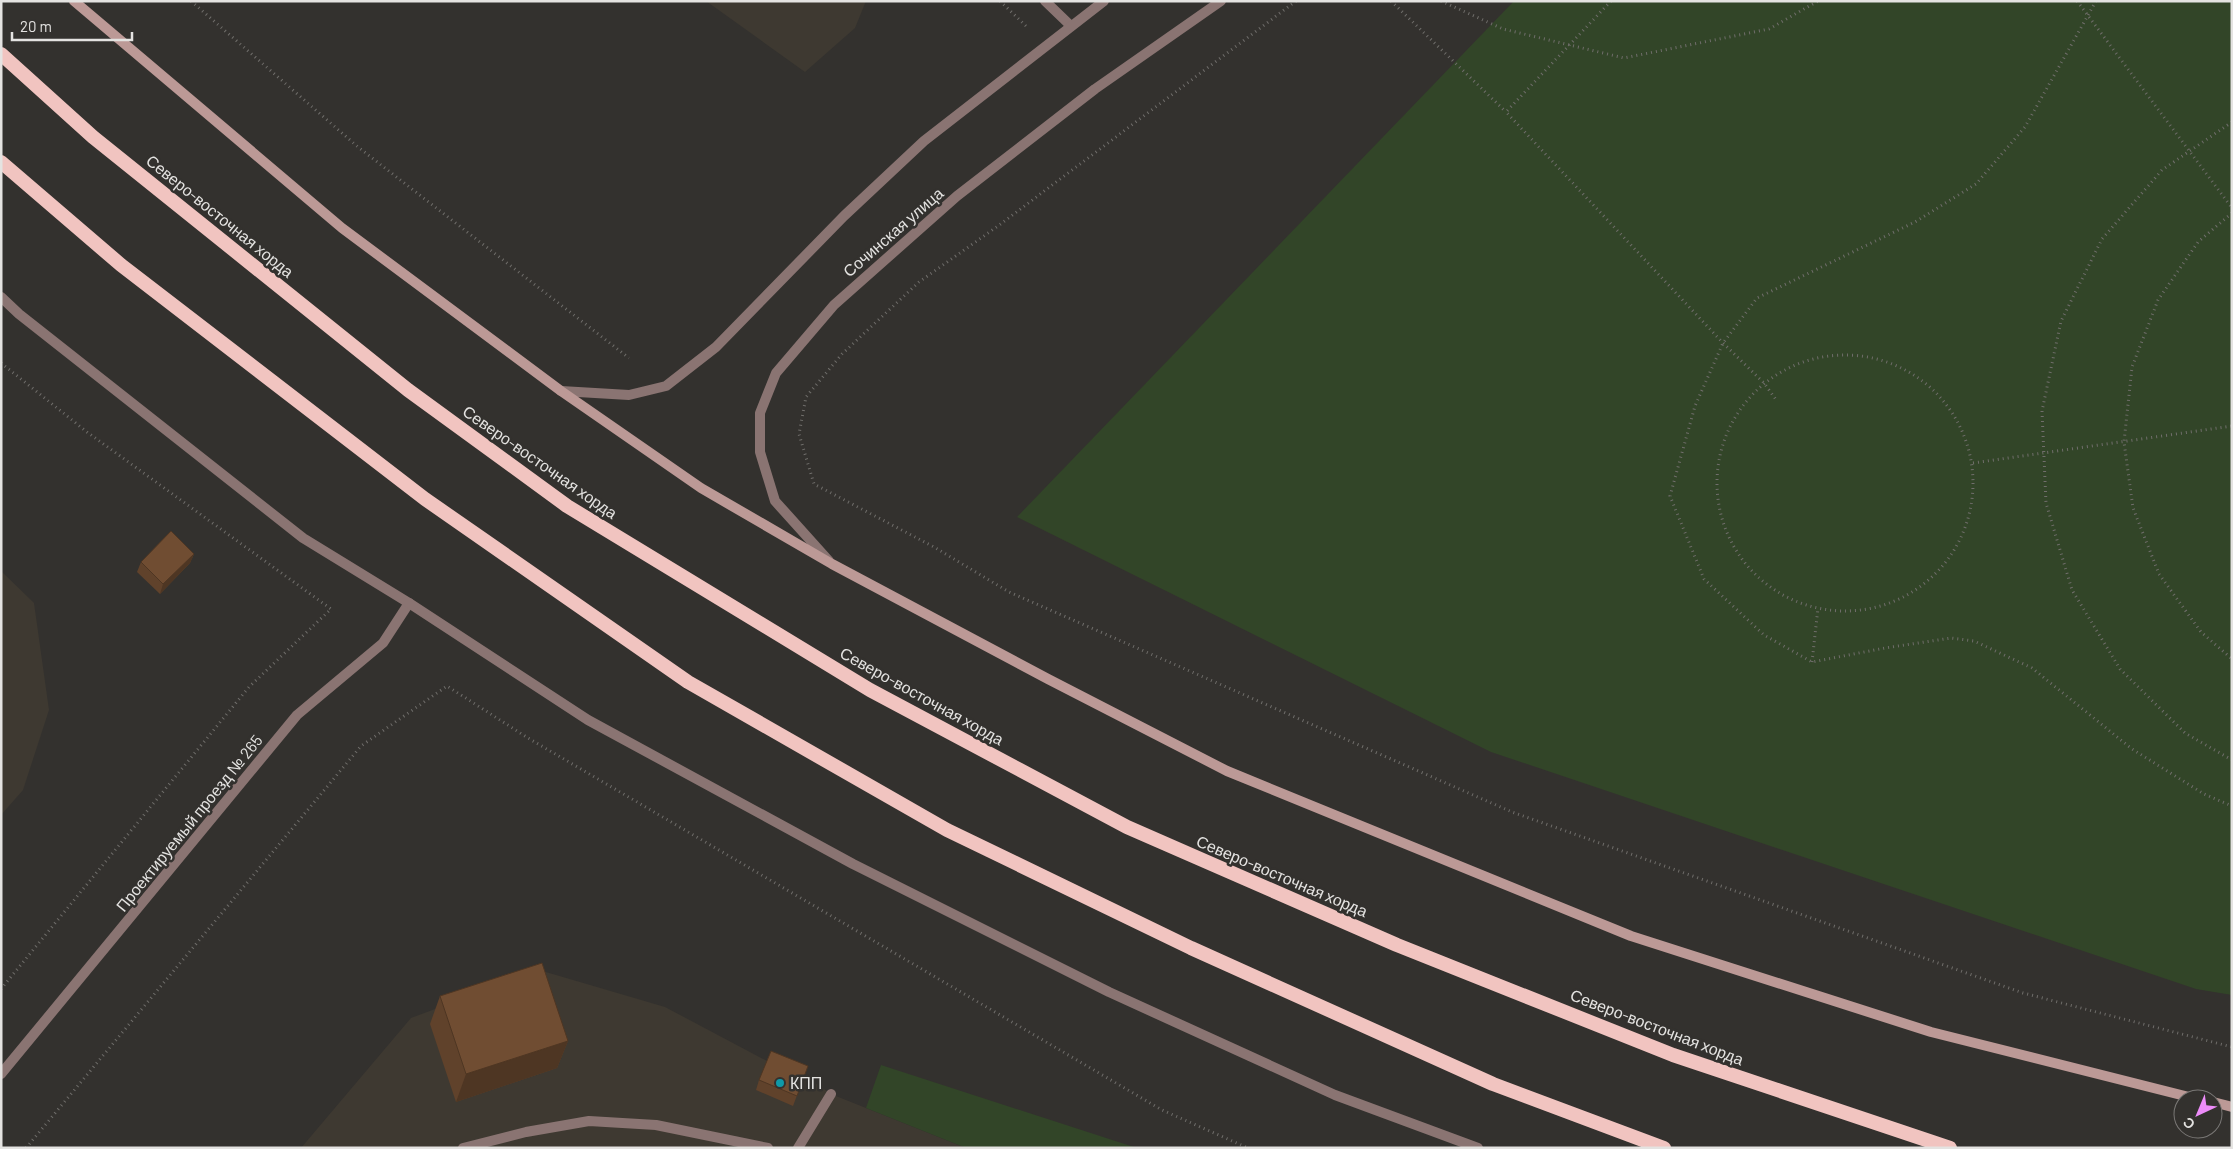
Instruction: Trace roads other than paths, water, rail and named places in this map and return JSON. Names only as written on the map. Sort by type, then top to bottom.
[{"type":"highway","name":"Северо-восточная хорда","points":[[1,54],[93,137],[424,402],[567,506],[870,690],[1126,828],[1396,945],[1673,1055],[1950,1148]]},
{"type":"highway","points":[[1,162],[121,264],[425,500],[688,682],[947,830],[1182,944],[1493,1084],[1664,1148]]},
{"type":"main road","points":[[74,1],[342,228],[561,391],[701,488],[832,564],[1048,679],[1227,771],[1631,936],[1931,1032],[2173,1093]]},
{"type":"street","points":[[1045,1],[1071,26]]},
{"type":"street","points":[[561,391],[629,395],[666,386],[716,347],[844,216],[924,141],[1104,1]]},
{"type":"street","name":"Сочинская улица","points":[[832,564],[774,502],[760,452],[760,413],[776,373],[834,305],[957,196],[1094,89],[1221,1]]},
{"type":"street","points":[[1,297],[42,332],[303,538],[409,603],[588,720],[862,868],[1109,992],[1335,1095],[1478,1148]]},
{"type":"street","name":"Проектируемый проезд № 265","points":[[1,1074],[297,715],[383,643],[409,603]]},
{"type":"street","points":[[798,1148],[831,1094]]},
{"type":"street","points":[[463,1148],[526,1132],[589,1121],[656,1125],[768,1148]]},
{"type":"place","name":"КПП","points":[[780,1083]]}]
